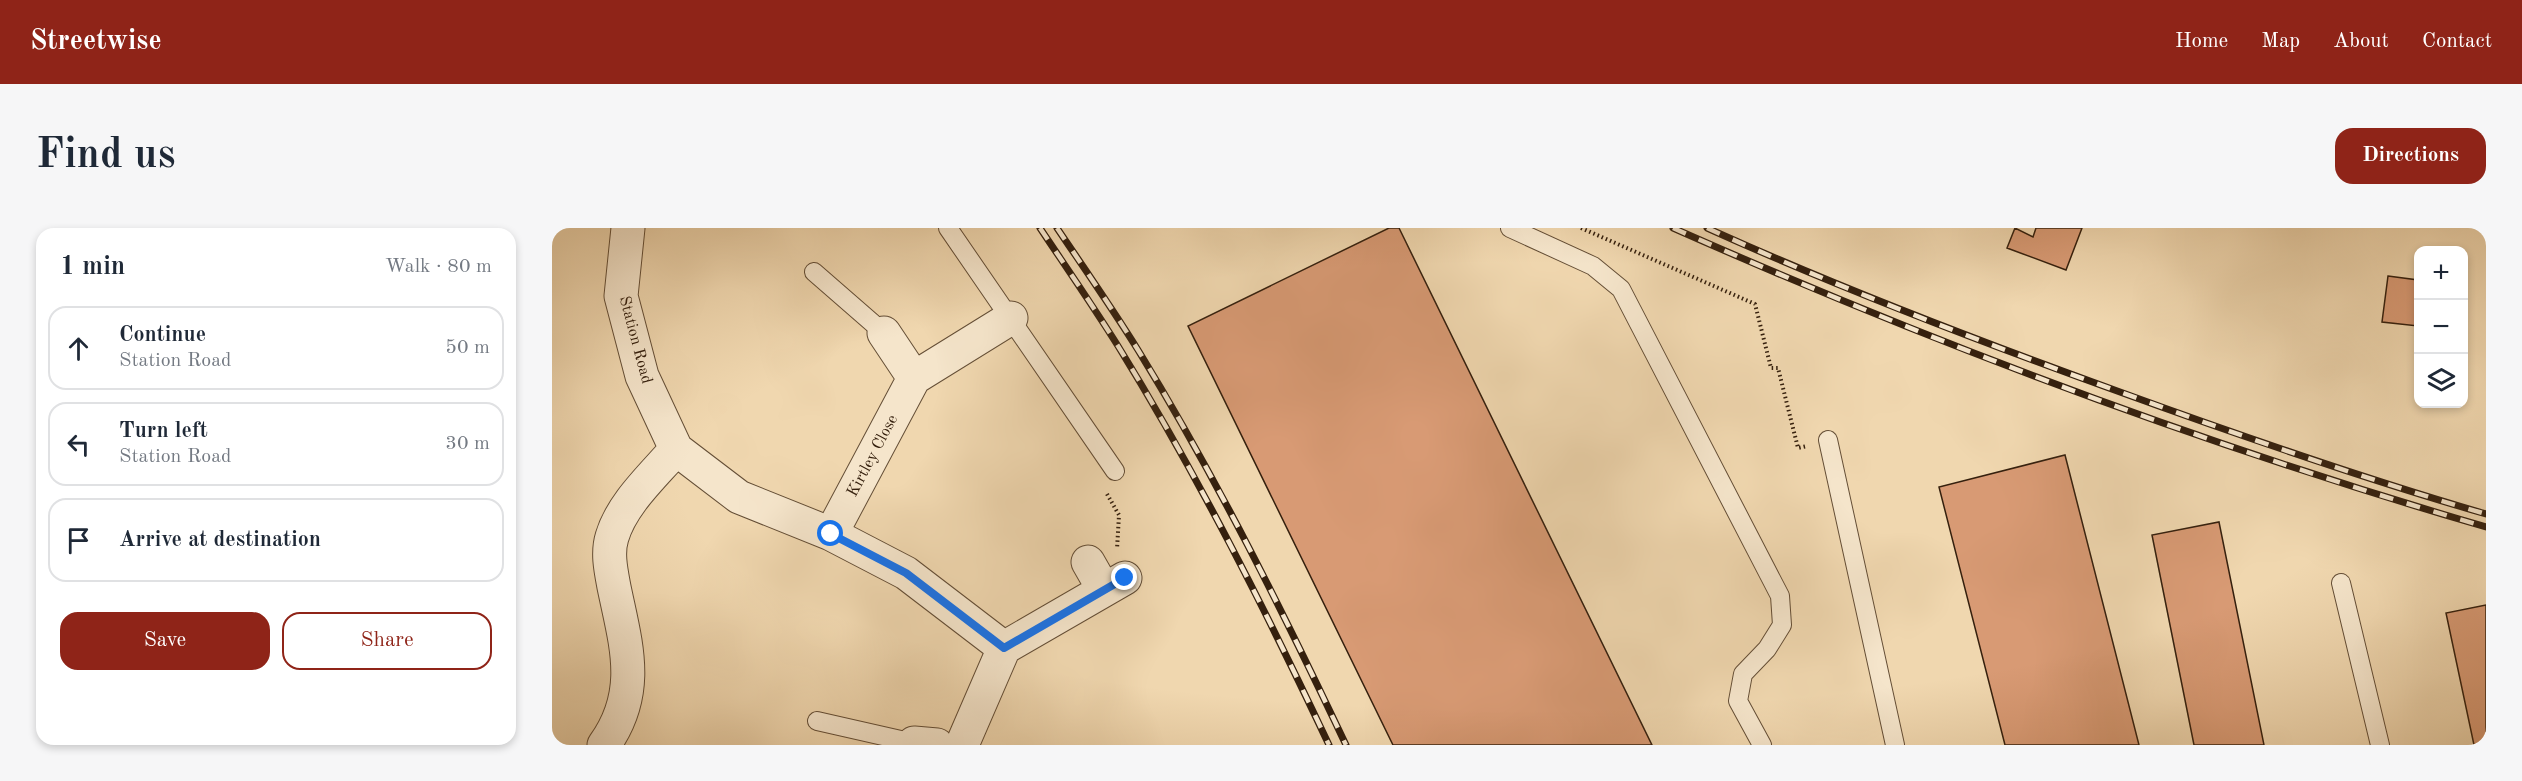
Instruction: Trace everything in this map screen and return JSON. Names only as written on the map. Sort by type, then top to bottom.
[{"type":"street","name":"Station Road","points":[[628,228],[621,296],[642,376],[676,449],[739,497],[831,534],[906,573],[1004,648]]},
{"type":"street","points":[[884,333],[914,378],[1011,318]]},
{"type":"street","name":"Kirtley Close","points":[[831,534],[914,378]]},
{"type":"street","points":[[604,745],[617,727],[628,690],[629,653],[610,563],[610,539],[619,517],[676,449]]},
{"type":"street","points":[[962,745],[1004,648],[1114,584],[1088,562]]},
{"type":"lane","points":[[948,228],[1115,471]]},
{"type":"lane","points":[[1510,228],[1593,266],[1621,289],[1780,596],[1782,625],[1767,649],[1743,674],[1738,701],[1762,745]]},
{"type":"lane","points":[[814,272],[884,333]]},
{"type":"lane","points":[[1828,440],[1895,745]]},
{"type":"lane","points":[[2341,583],[2380,745]]},
{"type":"lane","points":[[817,721],[926,744]]},
{"type":"path","points":[[1581,228],[1755,304],[1771,368],[1778,368],[1798,448],[1828,440]]},
{"type":"path","points":[[1114,584],[1119,514],[1099,481],[1115,471]]},
{"type":"building","points":[[1389,228],[1399,228],[1652,745],[1393,745],[1188,326]]},
{"type":"building","points":[[2015,228],[2033,237],[2036,228],[2082,228],[2066,270],[2007,248]]},
{"type":"building","points":[[2388,276],[2414,279],[2414,326],[2382,322]]},
{"type":"building","points":[[2065,455],[2139,745],[2005,745],[1939,487]]},
{"type":"building","points":[[2219,522],[2264,745],[2194,745],[2152,535]]},
{"type":"building","points":[[2486,605],[2486,745],[2474,745],[2446,613]]},
{"type":"railway","points":[[1040,228],[1118,346],[1203,493],[1329,745]]},
{"type":"railway","points":[[1057,228],[1128,334],[1194,446],[1273,594],[1346,745]]},
{"type":"railway","points":[[1673,228],[1872,313],[2074,391],[2279,463],[2486,527]]},
{"type":"railway","points":[[1707,228],[1860,294],[2068,373],[2302,456],[2486,514]]},
{"type":"route","points":[[831,534],[906,573],[1004,648],[1125,578]]}]
